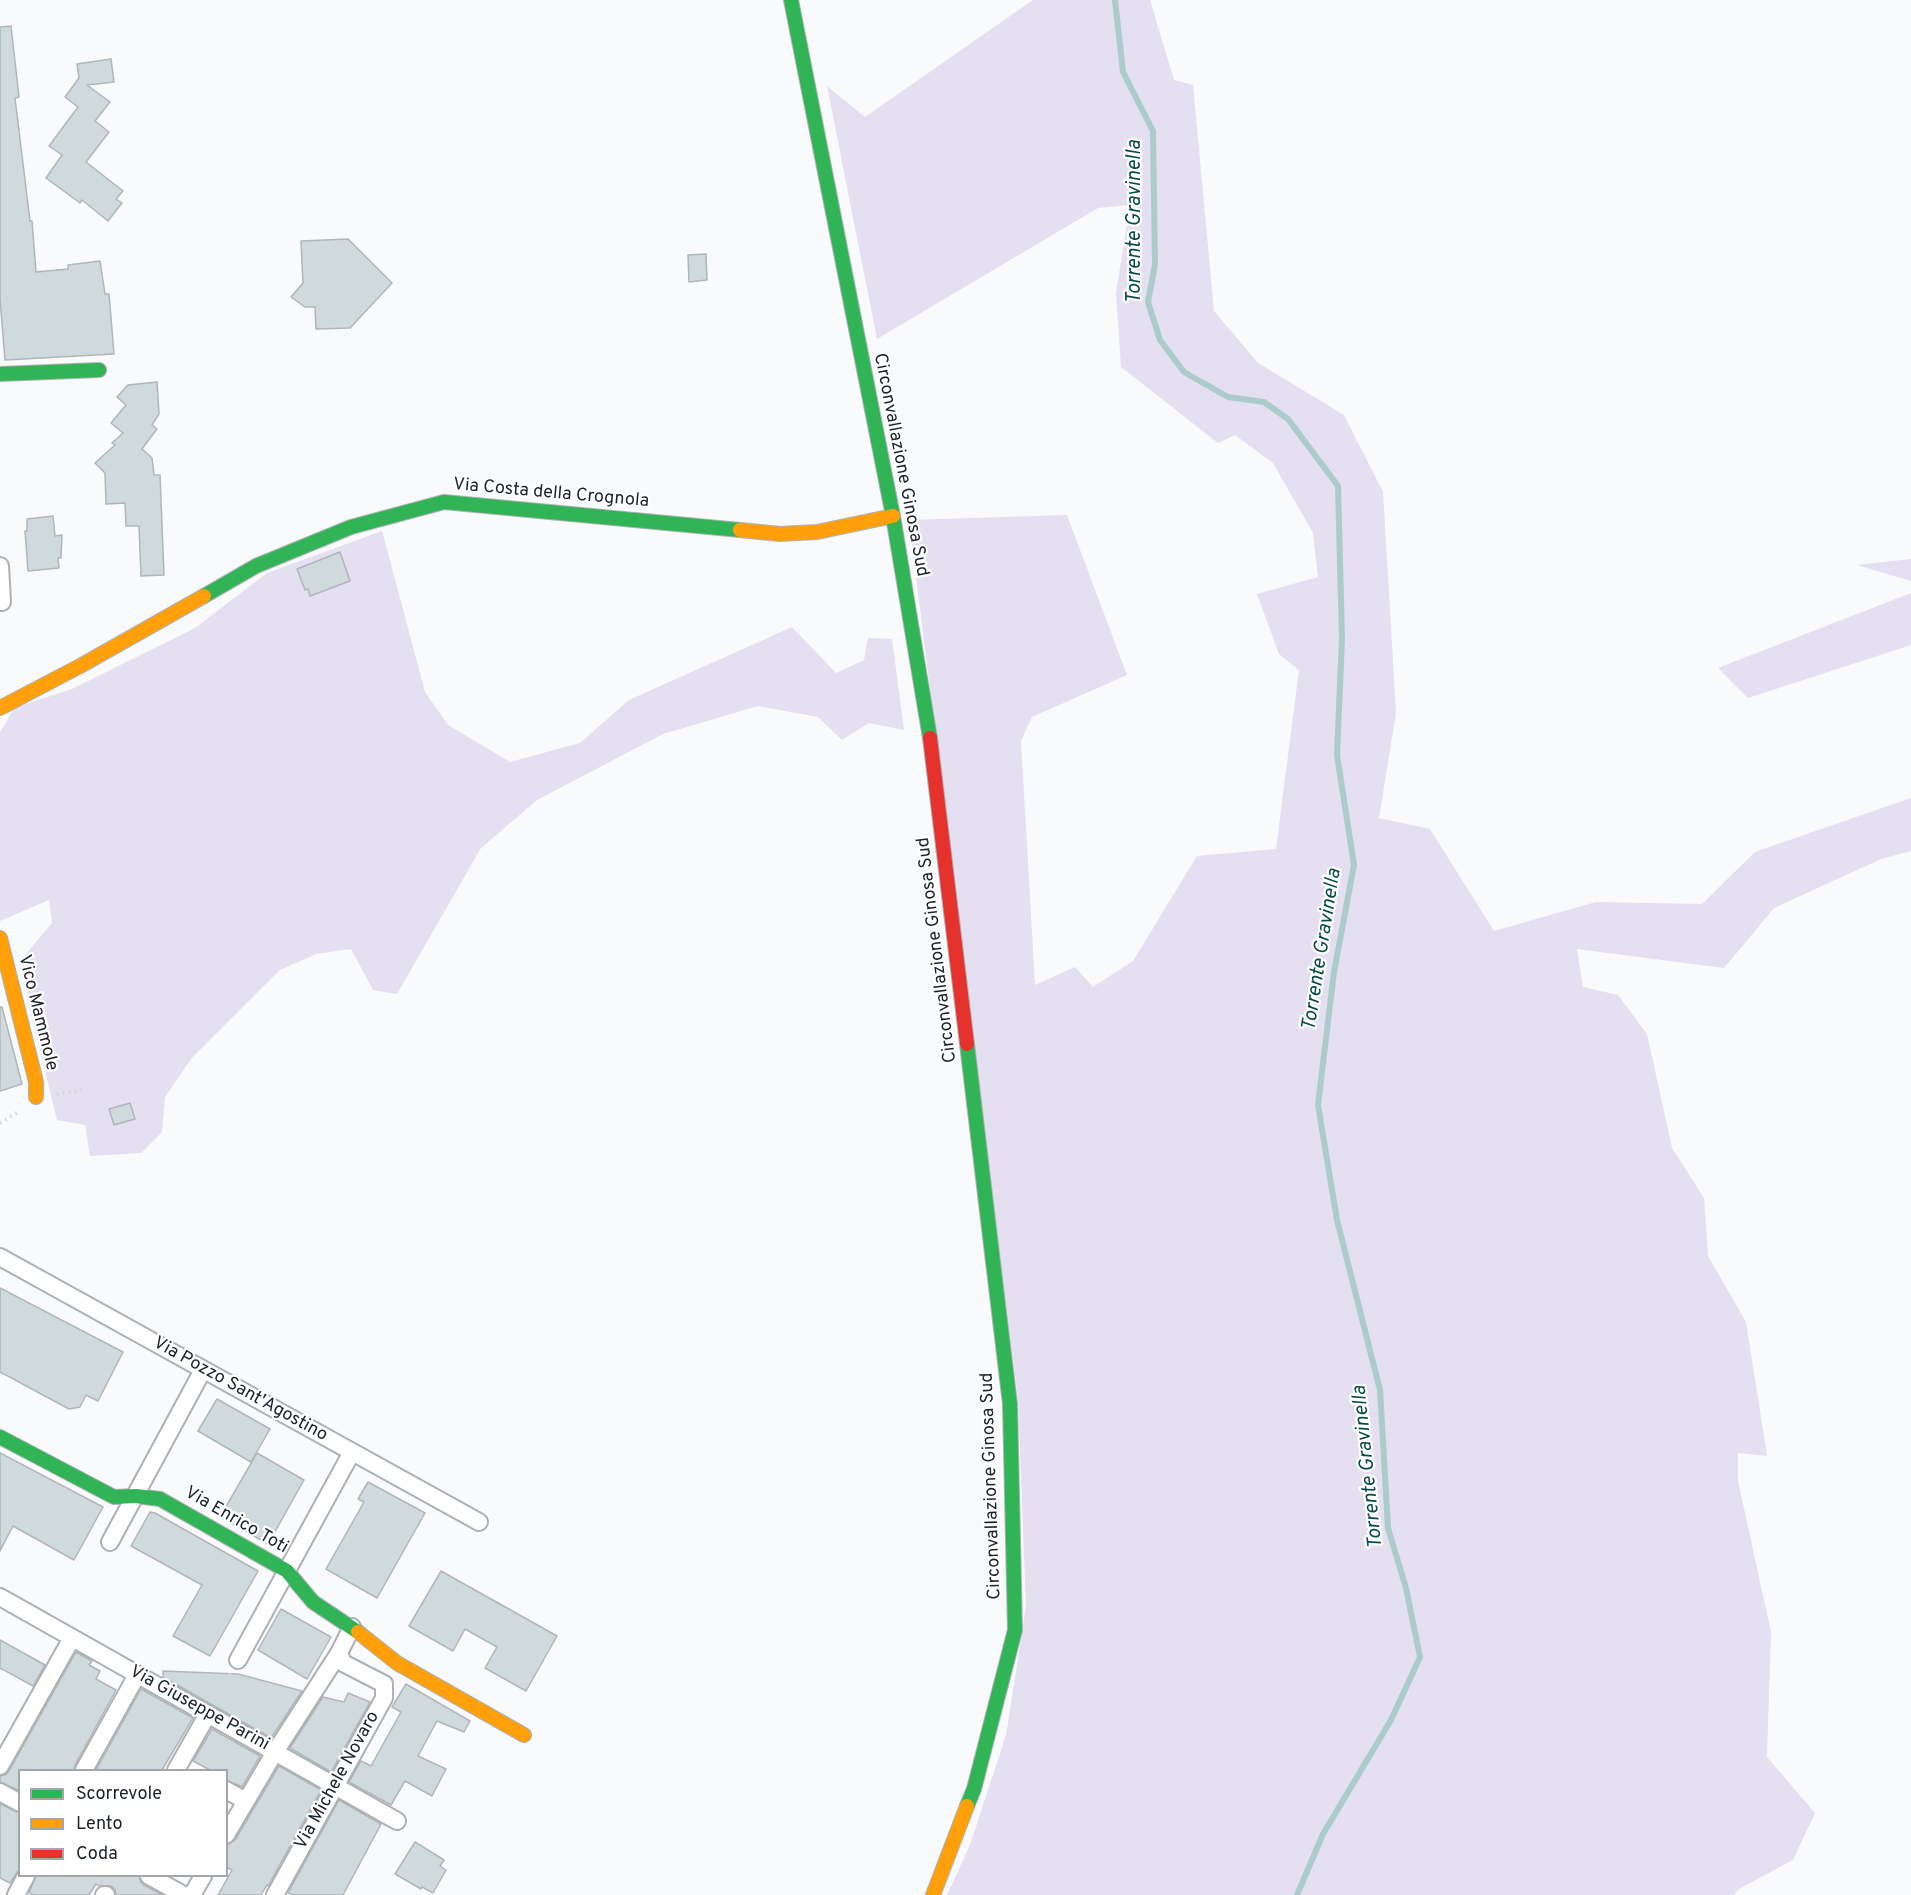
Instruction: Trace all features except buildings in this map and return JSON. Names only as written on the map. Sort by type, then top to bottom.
[{"type":"main road","name":"Circonvallazione Ginosa Sud","points":[[791,0],[892,516],[930,734],[1010,1404],[1015,1630],[974,1789],[933,1895]]},
{"type":"main road","points":[[0,374],[99,370]]},
{"type":"main road","name":"Via Costa della Crognola","points":[[0,708],[82,665],[256,566],[351,527],[444,502],[780,534],[817,532],[892,516]]},
{"type":"main road","name":"Vico Mammole","points":[[0,938],[36,1082],[36,1097]]},
{"type":"main road","name":"Via Enrico Toti","points":[[0,1437],[114,1497],[160,1498],[287,1571],[313,1602],[352,1627],[397,1663],[524,1735]]},
{"type":"street","points":[[0,566],[1,602]]},
{"type":"street","name":"Via Pozzo Sant'Agostino","points":[[0,1257],[479,1522]]},
{"type":"street","points":[[111,1542],[203,1370]]},
{"type":"street","points":[[238,1660],[352,1452]]},
{"type":"street","name":"Via Giuseppe Parini","points":[[0,1597],[397,1821]]},
{"type":"street","points":[[228,1832],[322,1676],[339,1653],[352,1627]]},
{"type":"street","points":[[0,1766],[72,1638]]},
{"type":"street","name":"Via Michele Novaro","points":[[275,1895],[384,1698],[384,1684],[343,1662],[339,1653]]},
{"type":"street","points":[[85,1769],[137,1675]]},
{"type":"street","points":[[183,1768],[207,1714]]},
{"type":"street","points":[[228,1791],[246,1801]]},
{"type":"street","points":[[0,1792],[18,1802]]},
{"type":"street","points":[[16,1895],[25,1877]]},
{"type":"street","points":[[152,1877],[184,1895]]},
{"type":"street","points":[[192,1895],[202,1877]]},
{"type":"street","points":[[0,1890],[8,1895]]},
{"type":"path","points":[[207,1714],[238,1660]]},
{"type":"shaded area","points":[[1033,0],[1150,0],[1174,80],[1193,85],[1214,311],[1258,363],[1344,415],[1383,492],[1396,713],[1379,818],[1430,829],[1494,931],[1596,902],[1702,904],[1755,852],[1911,798],[1911,851],[1881,859],[1774,908],[1724,968],[1577,949],[1583,987],[1618,995],[1647,1034],[1672,1148],[1704,1198],[1708,1256],[1746,1322],[1767,1456],[1738,1453],[1738,1481],[1771,1632],[1767,1757],[1815,1813],[1793,1860],[1739,1889],[1734,1895],[947,1895],[970,1845],[1006,1735],[1026,1606],[1018,1399],[909,520],[1067,515],[1127,675],[1032,717],[1021,741],[1035,985],[1075,967],[1093,987],[1133,961],[1197,856],[1276,849],[1299,670],[1279,654],[1257,594],[1318,577],[1313,533],[1273,463],[1235,435],[1218,443],[1121,367],[1116,293],[1130,205],[1098,208],[877,339],[827,86],[865,117]]},
{"type":"shaded area","points":[[382,531],[425,692],[448,725],[510,762],[580,743],[629,700],[792,627],[836,673],[864,660],[868,638],[892,639],[904,730],[869,723],[842,740],[818,717],[758,706],[663,734],[537,800],[481,848],[397,994],[373,990],[351,949],[316,954],[280,970],[191,1059],[165,1097],[162,1132],[141,1153],[90,1156],[85,1125],[57,1120],[28,1001],[25,955],[52,923],[49,900],[0,921],[0,733],[14,708],[72,689],[195,628],[267,573]]},
{"type":"shaded area","points":[[1911,559],[1911,581],[1857,565]]},
{"type":"shaded area","points":[[1911,593],[1911,645],[1748,698],[1718,668]]},
{"type":"waterway","name":"Torrente Gravinella","points":[[1115,0],[1123,72],[1153,131],[1155,264],[1148,302],[1160,340],[1184,372],[1228,397],[1264,402],[1288,419],[1338,486],[1342,639],[1337,755],[1354,865],[1334,972],[1318,1105],[1337,1220],[1380,1390],[1388,1528],[1406,1588],[1420,1657],[1391,1720],[1323,1834],[1297,1895]]},
{"type":"traffic: fast","points":[[791,0],[893,516],[930,738]]},
{"type":"traffic: fast","points":[[0,374],[99,370]]},
{"type":"traffic: fast","points":[[204,596],[256,566],[351,527],[444,502],[740,530]]},
{"type":"traffic: fast","points":[[967,1044],[1010,1404],[1015,1630],[974,1789],[967,1806]]},
{"type":"traffic: fast","points":[[0,1437],[114,1497],[136,1496],[160,1499],[287,1571],[313,1602],[358,1632]]},
{"type":"traffic: slow","points":[[740,530],[780,534],[817,532],[893,516]]},
{"type":"traffic: slow","points":[[0,708],[204,596]]},
{"type":"traffic: slow","points":[[0,938],[36,1082],[36,1097]]},
{"type":"traffic: slow","points":[[358,1632],[397,1663],[524,1735]]},
{"type":"traffic: slow","points":[[933,1895],[967,1806]]},
{"type":"traffic: jam","points":[[930,738],[967,1044]]}]
